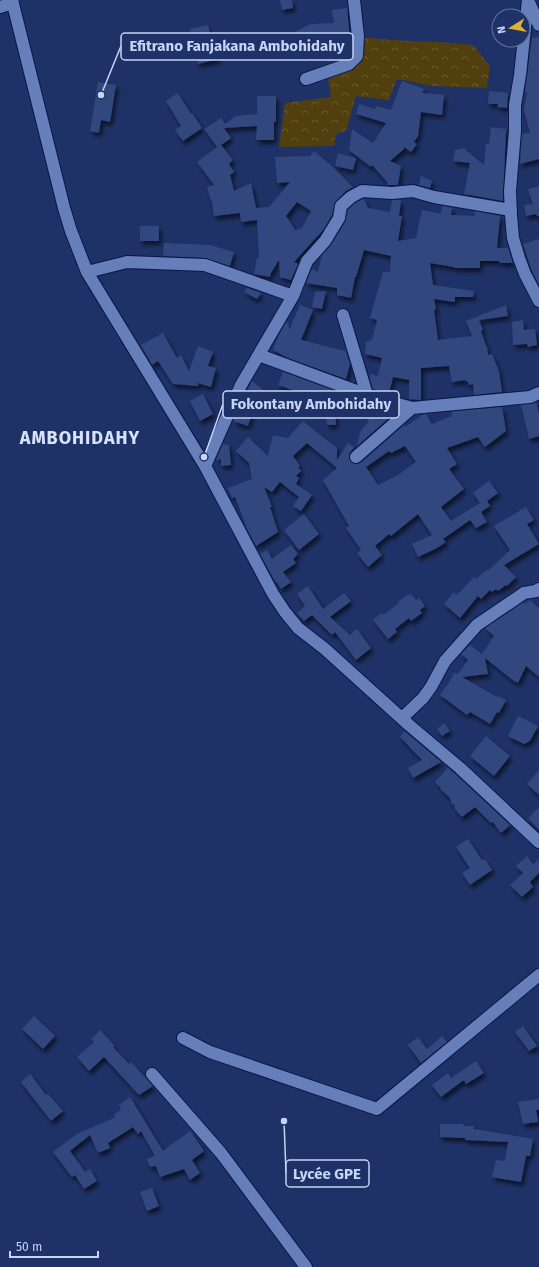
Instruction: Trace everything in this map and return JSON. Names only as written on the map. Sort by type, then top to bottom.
[{"type":"street","points":[[306,79],[349,64],[357,56],[358,36],[354,0]]},
{"type":"street","points":[[528,0],[539,25]]},
{"type":"street","points":[[528,0],[515,105],[515,131],[510,191],[513,238],[525,274],[539,300]]},
{"type":"street","points":[[0,7],[13,2],[64,208],[87,272],[205,466],[273,594],[298,628],[325,649],[460,768],[539,842]]},
{"type":"street","points":[[205,466],[241,385],[293,296],[306,261],[325,241],[339,218],[341,206],[351,197],[362,191],[392,193],[413,191],[434,197],[511,210]]},
{"type":"street","points":[[87,272],[127,262],[205,265],[293,296]]},
{"type":"street","points":[[343,315],[367,395]]},
{"type":"street","points":[[259,355],[367,395],[412,408],[530,397],[539,393]]},
{"type":"street","points":[[356,457],[412,408]]},
{"type":"street","points":[[402,718],[423,698],[431,687],[445,661],[477,625],[524,593],[536,592],[539,589]]},
{"type":"street","points":[[183,1038],[210,1052],[377,1108],[539,975]]},
{"type":"street","points":[[152,1074],[221,1153],[306,1267]]},
{"type":"green space","points":[[363,37],[473,45],[490,66],[487,88],[432,86],[397,79],[389,100],[356,96],[346,131],[336,134],[334,146],[279,147],[285,103],[331,97],[328,79],[354,68]]},
{"type":"building","points":[[280,0],[292,0],[293,8],[282,10]]},
{"type":"building","points":[[347,8],[350,40],[319,40],[324,49],[307,57],[295,32],[311,24],[334,23],[332,10]]},
{"type":"building","points":[[208,25],[213,46],[216,46],[219,59],[198,64],[190,29]]},
{"type":"building","points":[[539,37],[539,159],[520,164],[522,134],[530,133],[524,110],[532,38]]},
{"type":"building","points":[[402,81],[424,89],[422,93],[444,95],[442,115],[421,112],[418,136],[414,142],[417,144],[411,152],[404,147],[404,149],[390,161],[401,166],[398,185],[387,185],[388,183],[372,165],[371,167],[349,150],[352,129],[373,143],[386,123],[356,114],[359,104],[375,109],[376,106],[391,110]]},
{"type":"building","points":[[98,82],[116,85],[110,122],[101,120],[99,133],[90,131]]},
{"type":"building","points":[[489,91],[508,93],[507,108],[497,107],[498,104],[488,104]]},
{"type":"building","points":[[178,93],[202,128],[183,141],[175,130],[181,126],[166,101]]},
{"type":"building","points":[[257,96],[276,96],[274,140],[256,140],[257,126],[224,128],[231,138],[221,145],[233,160],[229,164],[234,172],[230,175],[234,191],[251,183],[256,208],[269,207],[290,182],[277,183],[275,157],[310,156],[314,151],[353,187],[346,191],[336,201],[332,215],[324,229],[294,262],[298,264],[291,280],[280,277],[279,260],[270,277],[254,274],[257,258],[259,258],[257,220],[241,222],[240,213],[214,216],[212,201],[207,187],[214,185],[197,162],[217,147],[205,130],[203,130],[221,118],[225,124],[236,116],[257,114]],"holes":[[[297,202],[311,211],[301,230],[298,228],[296,231],[286,216]]]},
{"type":"building","points":[[491,127],[506,129],[503,201],[464,194],[470,163],[453,161],[455,150],[465,148],[466,151],[484,165],[486,144],[489,144]]},
{"type":"building","points":[[338,153],[356,158],[353,170],[335,166]]},
{"type":"building","points":[[421,176],[432,181],[430,188],[419,185]]},
{"type":"building","points":[[539,186],[539,216],[536,214],[526,216],[524,205],[533,204],[528,189]]},
{"type":"building","points":[[364,199],[368,208],[390,212],[392,200],[401,200],[399,216],[402,216],[398,241],[416,238],[422,210],[441,214],[442,206],[452,208],[451,215],[475,216],[474,211],[500,216],[497,248],[508,248],[513,263],[480,261],[480,268],[454,268],[430,263],[433,285],[474,291],[473,297],[455,297],[455,302],[434,299],[438,340],[472,336],[466,321],[506,305],[508,316],[479,320],[483,330],[481,331],[487,346],[488,355],[492,354],[499,371],[502,392],[474,395],[473,384],[468,385],[468,381],[452,382],[449,366],[421,368],[421,400],[409,399],[409,380],[393,377],[389,394],[373,389],[370,374],[378,376],[382,358],[365,354],[366,342],[372,340],[377,320],[370,318],[383,272],[390,272],[391,256],[364,250],[355,277],[351,298],[337,295],[337,288],[306,283],[312,269],[318,272],[322,255],[331,245],[345,222],[348,210],[355,203]]},
{"type":"building","points":[[140,226],[159,226],[159,241],[140,241]]},
{"type":"building","points":[[539,239],[539,285],[532,271],[523,244]]},
{"type":"building","points":[[164,243],[210,245],[234,252],[230,266],[206,258],[163,256]]},
{"type":"building","points":[[247,288],[261,293],[257,299],[244,292]]},
{"type":"building","points":[[326,291],[322,309],[312,307],[315,292]]},
{"type":"building","points":[[300,305],[313,310],[301,340],[345,351],[345,349],[350,364],[346,379],[288,358],[273,350],[286,322],[289,324],[289,330]]},
{"type":"building","points":[[523,320],[524,330],[535,329],[537,345],[528,347],[527,344],[513,345],[512,322]]},
{"type":"building","points":[[163,333],[177,358],[181,355],[189,371],[198,346],[213,352],[208,366],[216,368],[211,387],[197,383],[199,386],[173,384],[158,361],[152,365],[141,345]]},
{"type":"building","points":[[283,372],[343,394],[342,396],[332,397],[332,391],[306,395],[278,385]]},
{"type":"building","points":[[252,381],[266,392],[260,404],[256,402],[248,426],[233,421]]},
{"type":"building","points":[[203,394],[213,414],[200,421],[190,401]]},
{"type":"building","points":[[536,402],[539,413],[539,436],[529,439],[521,405]]},
{"type":"building","points":[[371,404],[397,411],[357,446],[360,432],[368,422]]},
{"type":"building","points":[[502,407],[506,431],[485,447],[478,437],[447,448],[457,464],[449,469],[464,489],[441,507],[451,521],[480,503],[473,493],[489,481],[498,493],[487,501],[490,506],[481,512],[487,522],[476,528],[470,520],[443,539],[446,542],[418,557],[412,544],[432,535],[418,514],[391,536],[389,534],[375,546],[382,555],[368,567],[357,553],[361,550],[346,528],[349,526],[323,480],[337,468],[307,443],[293,456],[300,466],[298,467],[301,471],[296,476],[299,478],[296,484],[312,495],[301,511],[293,506],[299,497],[280,482],[272,492],[264,487],[272,507],[270,507],[278,532],[256,546],[246,527],[235,497],[232,498],[228,488],[252,479],[249,463],[236,451],[248,437],[268,456],[273,435],[288,438],[303,421],[337,448],[337,460],[348,443],[354,447],[349,454],[349,458],[351,462],[357,464],[361,463],[404,425],[405,427],[424,414],[426,414],[432,424],[452,416],[451,413],[455,411]],"holes":[[[405,446],[416,462],[398,475],[378,485],[366,467],[389,451],[391,453]]]},
{"type":"building","points":[[335,411],[336,425],[327,425],[326,412]]},
{"type":"building","points":[[223,444],[229,445],[231,465],[221,466],[221,459],[216,460]]},
{"type":"building","points":[[526,507],[534,520],[527,524],[539,544],[504,565],[516,577],[507,586],[506,585],[498,591],[496,589],[492,592],[490,590],[481,599],[478,596],[460,618],[444,604],[454,592],[457,595],[474,577],[476,579],[488,569],[489,570],[510,550],[494,526]]},
{"type":"building","points":[[304,514],[319,534],[299,550],[284,530]]},
{"type":"building","points":[[291,545],[298,554],[293,559],[296,563],[283,572],[291,582],[281,589],[277,582],[276,583],[260,554],[267,550],[272,559]]},
{"type":"building","points":[[308,586],[323,609],[344,593],[351,601],[330,617],[350,635],[357,629],[371,648],[356,660],[335,632],[332,635],[312,615],[304,621],[297,613],[305,606],[297,594]]},
{"type":"building","points":[[411,594],[416,600],[419,598],[425,606],[420,610],[422,613],[411,621],[409,618],[395,629],[397,632],[388,639],[373,620],[382,613],[383,615]]},
{"type":"building","points":[[530,600],[539,608],[539,677],[526,666],[518,683],[515,682],[485,658],[488,674],[462,677],[497,697],[506,700],[499,713],[497,712],[490,724],[470,712],[467,715],[440,695],[454,673],[458,674],[468,660],[461,654],[470,645],[482,654],[494,636],[485,628],[524,602],[525,604]]},
{"type":"building","points":[[518,716],[538,726],[530,741],[524,744],[508,736]]},
{"type":"building","points":[[444,723],[450,731],[442,736],[437,729]]},
{"type":"building","points":[[404,731],[441,762],[413,778],[408,768],[422,760],[400,737]]},
{"type":"building","points":[[486,736],[510,756],[494,776],[470,756]]},
{"type":"building","points":[[448,768],[510,825],[501,833],[493,822],[491,823],[475,807],[462,817],[455,809],[454,804],[452,805],[450,798],[435,782]]},
{"type":"building","points":[[539,770],[539,795],[527,784]]},
{"type":"building","points":[[539,807],[539,830],[528,818]]},
{"type":"building","points":[[468,839],[482,860],[485,859],[492,870],[470,885],[462,873],[470,868],[456,847]]},
{"type":"building","points":[[527,856],[533,864],[539,859],[539,873],[530,882],[533,887],[522,897],[510,885],[523,873],[516,866]]},
{"type":"building","points":[[34,1016],[55,1036],[43,1049],[22,1029]]},
{"type":"building","points":[[523,1026],[537,1046],[529,1051],[515,1032]]},
{"type":"building","points":[[100,1030],[129,1064],[131,1062],[153,1086],[139,1095],[104,1057],[89,1071],[77,1057],[94,1042],[91,1039]]},
{"type":"building","points":[[442,1036],[447,1042],[421,1063],[408,1045],[418,1037],[427,1049]]},
{"type":"building","points":[[476,1061],[484,1073],[466,1084],[464,1080],[441,1097],[432,1085],[448,1073],[451,1078]]},
{"type":"building","points":[[30,1074],[46,1095],[48,1094],[63,1111],[51,1121],[21,1082]]},
{"type":"building","points":[[130,1097],[163,1151],[190,1131],[204,1151],[192,1160],[200,1173],[190,1180],[184,1169],[160,1177],[156,1166],[150,1167],[147,1159],[155,1156],[141,1131],[138,1134],[133,1127],[108,1143],[110,1148],[98,1153],[90,1135],[70,1151],[85,1172],[90,1169],[97,1181],[84,1189],[75,1175],[72,1177],[53,1152],[77,1134],[116,1117],[114,1115],[121,1109],[119,1105]]},
{"type":"building","points":[[539,1099],[539,1110],[536,1110],[538,1122],[523,1124],[518,1102]]},
{"type":"building","points":[[440,1124],[464,1124],[463,1126],[474,1126],[474,1129],[533,1139],[530,1156],[526,1156],[521,1182],[492,1177],[496,1160],[505,1161],[508,1142],[440,1137]]},
{"type":"building","points":[[152,1188],[159,1206],[147,1211],[140,1192]]},
{"type":"place","name":"Efitrano Fanjakana Ambohidahy","points":[[101,95]]},
{"type":"place","name":"Fokontany Ambohidahy","points":[[204,457]]},
{"type":"place","name":"Lycée GPE","points":[[284,1121]]},
{"type":"district","name":"AMBOHIDAHY","points":[[80,438]]}]
